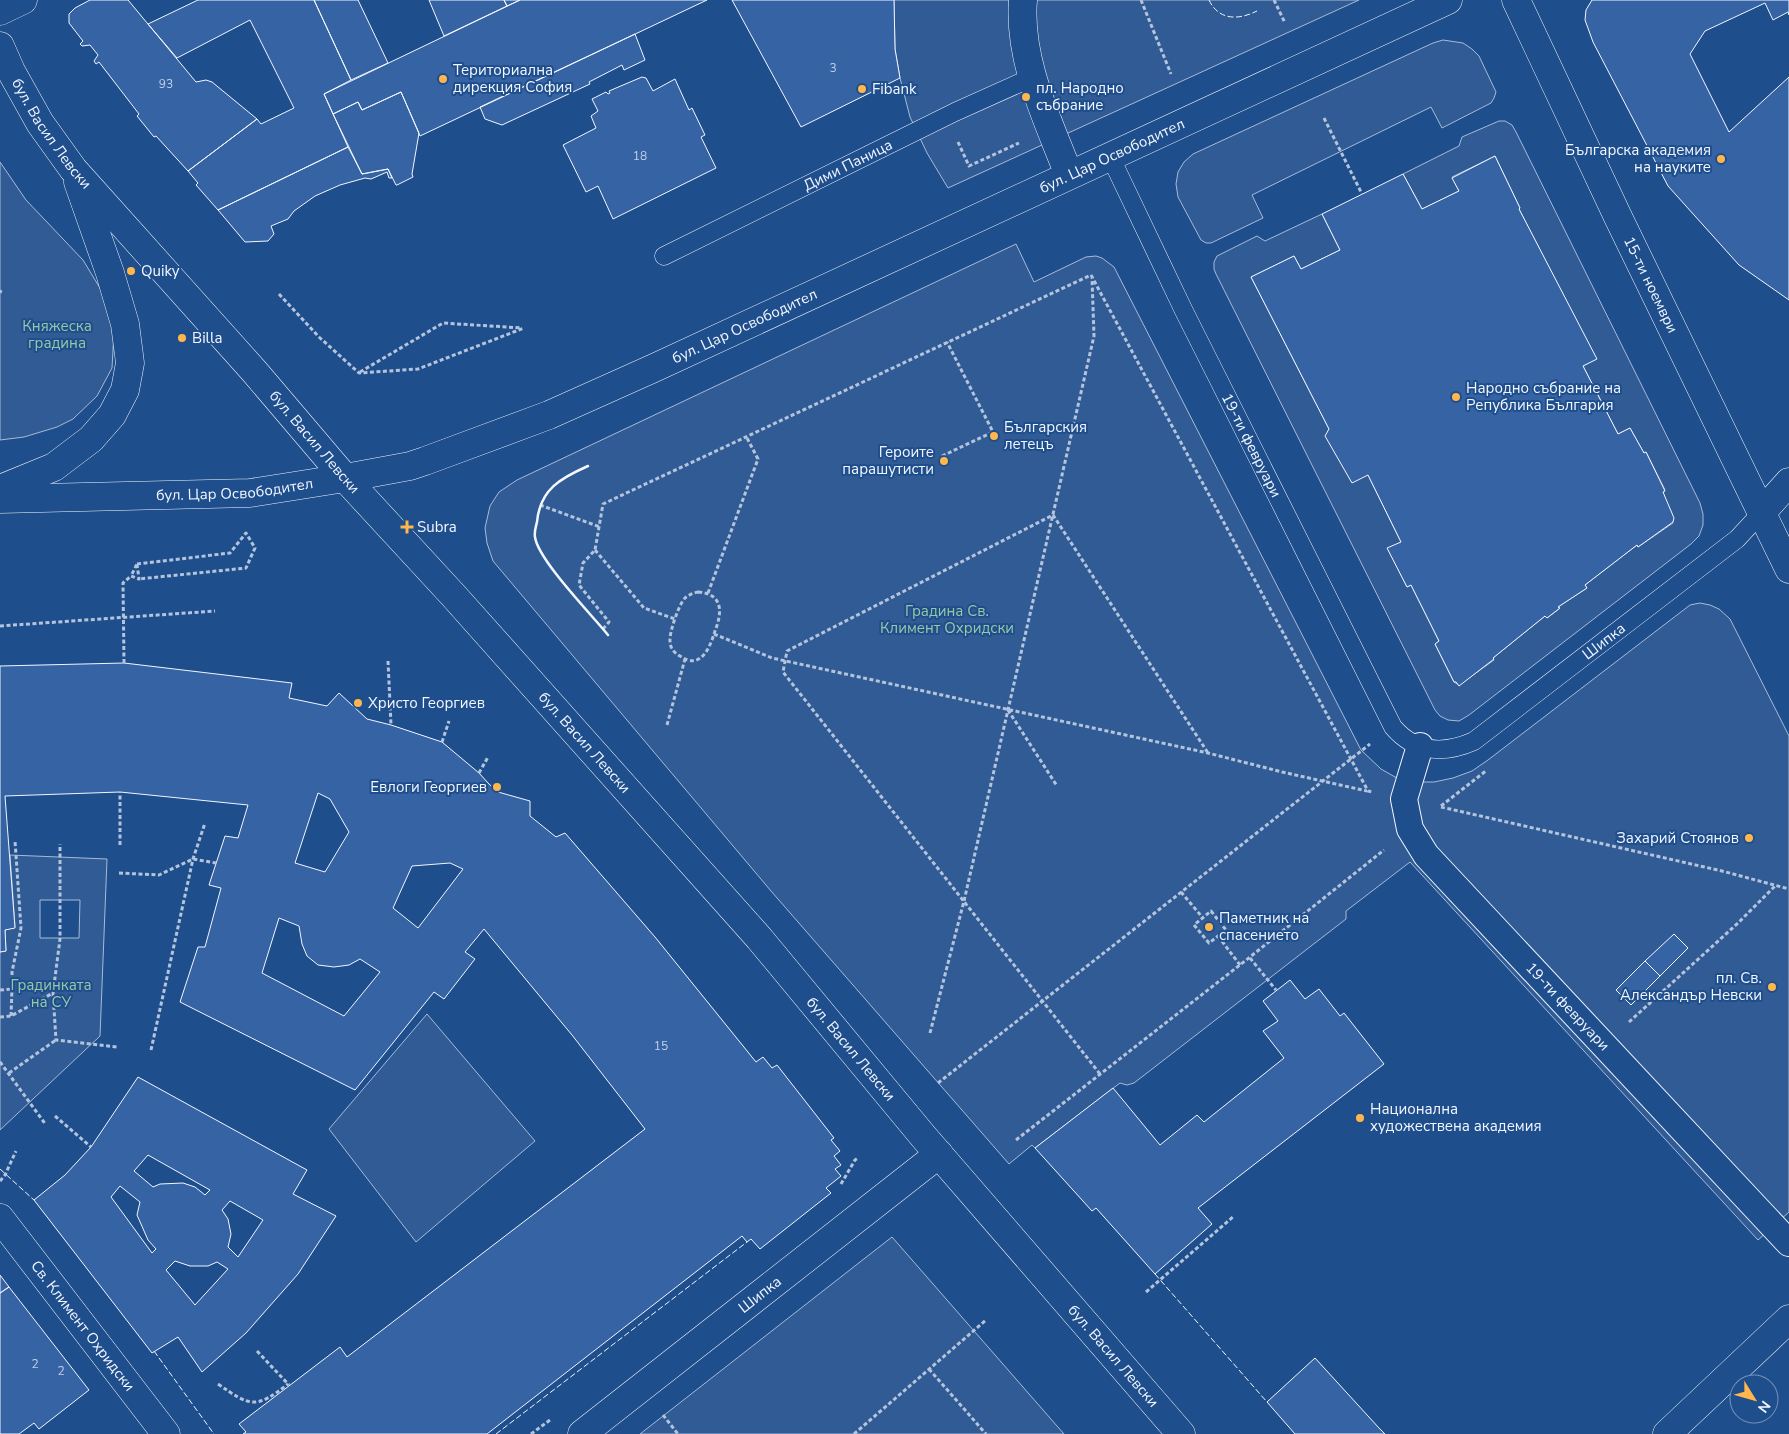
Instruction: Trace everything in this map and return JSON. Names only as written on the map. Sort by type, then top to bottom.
[{"type":"main road","points":[[0,11],[23,0]]},
{"type":"main road","points":[[1023,0],[1025,41],[1033,77],[1069,175]]},
{"type":"main road","name":"бул. Цар Освободител","points":[[0,498],[250,493],[345,478],[410,466],[425,461],[549,415],[654,368],[1448,0]]},
{"type":"main road","name":"15-ти ноември","points":[[1516,0],[1618,217],[1789,569]]},
{"type":"main road","name":"бул. Васил Левски","points":[[0,46],[11,72],[40,123],[73,168],[254,371],[345,478],[453,595],[759,938],[939,1154],[1181,1434]]},
{"type":"main road","points":[[0,489],[54,467],[91,439],[112,415],[125,390],[130,363],[125,324],[110,273],[73,168]]},
{"type":"main road","name":"Шипка","points":[[1762,512],[1789,482]]},
{"type":"main road","name":"Шипка","points":[[582,1434],[939,1154]]},
{"type":"main road","name":"Св. Климент Охридски","points":[[0,1218],[166,1434]]},
{"type":"main road","points":[[1667,1434],[1789,1319]]},
{"type":"street","name":"19-ти февруари","points":[[1404,735],[1404,799],[1410,829],[1426,855],[1789,1243]]},
{"type":"lane","name":"Дими Паница","points":[[664,256],[955,112],[1033,77]]},
{"type":"lane","name":"19-ти февруари","points":[[1110,156],[1183,309],[1404,735]]},
{"type":"lane","name":"Шипка","points":[[1404,735],[1440,750],[1458,748],[1474,741],[1737,539],[1762,512]]},
{"type":"path","points":[[1141,0],[1171,74]]},
{"type":"path","points":[[1274,0],[1285,23]]},
{"type":"path","points":[[1324,118],[1362,194]]},
{"type":"path","points":[[957,139],[968,166],[1021,142]]},
{"type":"path","points":[[603,628],[609,622],[579,585],[583,563],[595,550],[603,504],[1091,275]]},
{"type":"path","points":[[930,1033],[964,901],[1094,336],[1091,275]]},
{"type":"path","points":[[1091,275],[1368,791]]},
{"type":"path","points":[[279,294],[319,337],[359,373],[418,370],[524,328],[443,323],[359,373]]},
{"type":"path","points":[[942,456],[992,432],[948,342]]},
{"type":"path","points":[[708,594],[758,459],[747,438]]},
{"type":"path","points":[[540,505],[600,527]]},
{"type":"path","points":[[1053,515],[787,651],[783,672],[1100,1074]]},
{"type":"path","points":[[1053,515],[1208,752]]},
{"type":"path","points":[[131,576],[139,579],[246,568],[255,548],[246,533],[230,553],[137,564]]},
{"type":"path","points":[[595,550],[644,608],[675,620]]},
{"type":"path","points":[[124,663],[123,583],[131,576],[137,564]]},
{"type":"path","points":[[137,564],[139,579]]},
{"type":"path","points":[[698,592],[708,594],[717,601],[720,607],[721,614],[714,634],[707,653],[695,660],[685,659],[672,649],[670,642],[675,620],[685,598],[698,592]]},
{"type":"path","points":[[0,626],[216,610]]},
{"type":"path","points":[[714,634],[772,658],[1208,752],[1322,781],[1722,871],[1789,889]]},
{"type":"path","points":[[667,725],[685,659]]},
{"type":"path","points":[[388,661],[391,725]]},
{"type":"path","points":[[1007,710],[1057,786]]},
{"type":"path","points":[[442,742],[448,721]]},
{"type":"path","points":[[938,1083],[1350,759],[1404,735]]},
{"type":"path","points":[[479,773],[488,757]]},
{"type":"path","points":[[120,792],[120,845]]},
{"type":"path","points":[[151,1050],[194,859],[205,823]]},
{"type":"path","points":[[11,1016],[12,972],[21,928],[15,841]]},
{"type":"path","points":[[56,1040],[53,993],[60,939],[60,844]]},
{"type":"path","points":[[119,872],[159,875],[194,859],[216,863]]},
{"type":"path","points":[[1604,1044],[1738,923],[1775,886]]},
{"type":"path","points":[[1181,892],[1203,918]]},
{"type":"path","points":[[1211,911],[1226,930],[1218,936],[1209,943],[1194,925],[1211,911]]},
{"type":"path","points":[[1218,936],[1240,965]]},
{"type":"path","points":[[1250,958],[1276,990]]},
{"type":"path","points":[[0,990],[12,989]]},
{"type":"path","points":[[0,1017],[11,1016],[53,993]]},
{"type":"path","points":[[9,1073],[56,1040],[117,1047]]},
{"type":"path","points":[[0,1062],[46,1125]]},
{"type":"path","points":[[55,1116],[91,1147]]},
{"type":"path","points":[[0,1181],[6,1175],[16,1151]]},
{"type":"path","points":[[1146,1292],[1234,1216]]},
{"type":"path","points":[[854,1434],[986,1320]]},
{"type":"path","points":[[218,1384],[242,1401],[248,1402],[260,1402],[270,1398],[288,1385],[257,1351]]},
{"type":"path","points":[[929,1369],[986,1434]]},
{"type":"shaded area","name":"пл. Народно събрание","points":[[894,0],[1359,0],[948,188],[927,153],[910,117],[895,49]]},
{"type":"shaded area","points":[[1443,40],[1463,43],[1479,56],[1496,92],[1491,103],[1442,128],[1431,107],[1252,195],[1263,218],[1211,243],[1201,240],[1178,197],[1176,184],[1178,172],[1184,162],[1193,154]]},
{"type":"shaded area","points":[[1499,121],[1505,121],[1512,125],[1516,132],[1700,503],[1703,525],[1699,536],[1691,544],[1459,721],[1448,720],[1440,716],[1435,710],[1216,274],[1214,262],[1217,256],[1257,236],[1265,241],[1322,214],[1340,250],[1301,269],[1294,256],[1251,277],[1329,429],[1326,436],[1368,475],[1401,542],[1388,549],[1407,587],[1411,585],[1439,641],[1435,644],[1454,682],[1459,685],[1494,660],[1493,658],[1545,616],[1547,618],[1559,609],[1558,607],[1587,588],[1585,585],[1637,545],[1638,547],[1673,523],[1663,492],[1665,490],[1646,452],[1644,453],[1630,428],[1618,434],[1583,366],[1596,359],[1519,209],[1495,156],[1452,177],[1459,191],[1422,209],[1403,174],[1459,146],[1462,137]]},
{"type":"shaded area","name":"Княжеска градина","points":[[0,162],[26,200],[83,260],[109,303],[114,332],[112,368],[97,396],[73,419],[57,427],[24,437],[0,440]]},
{"type":"shaded area","name":"Градина Св. Климент Охридски","points":[[1016,244],[1034,282],[1086,257],[1096,256],[1102,258],[1114,267],[1361,750],[1381,769],[1395,777],[1414,782],[1434,782],[1472,771],[1690,605],[1700,603],[1710,605],[1719,609],[1730,619],[1789,736],[1789,1212],[1758,1240],[1410,862],[1346,911],[1346,919],[1134,1083],[1127,1085],[1120,1083],[1035,1148],[1032,1145],[1009,1164],[771,891],[493,561],[487,543],[485,528],[490,506],[499,492],[517,480]]},
{"type":"shaded area","name":"Градинката на СУ","points":[[10,855],[107,859],[100,1036],[0,1130],[0,952],[6,951],[5,930],[15,927]],"holes":[[[40,900],[80,900],[79,938],[40,938]]]},
{"type":"shaded area","points":[[427,1014],[535,1141],[416,1242],[329,1129]]},
{"type":"shaded area","points":[[892,1237],[1064,1434],[640,1434]]},
{"type":"building","points":[[90,0],[128,0],[196,82],[206,80],[212,82],[257,119],[188,171],[156,136],[154,137],[137,116],[139,114],[99,62],[96,64],[94,61],[98,55],[90,45],[82,46],[80,44],[83,41],[69,23],[69,14],[75,8]]},
{"type":"building","points":[[198,0],[314,0],[351,80],[324,94],[348,147],[218,210],[196,185],[198,183],[188,171],[257,119],[261,124],[294,108],[250,20],[177,58],[148,24]]},
{"type":"building","points":[[314,0],[358,0],[388,63],[351,80]]},
{"type":"building","points":[[429,0],[504,0],[507,6],[444,36]]},
{"type":"building","points":[[504,0],[520,0],[507,6]]},
{"type":"building","points":[[520,0],[707,0],[420,136],[401,92],[362,110],[358,102],[333,114],[324,94]]},
{"type":"building","points":[[732,0],[894,0],[895,49],[900,78],[801,127]]},
{"type":"building","name":"Българска академия на науките","points":[[1592,0],[1789,0],[1789,15],[1788,12],[1773,20],[1765,3],[1705,31],[1690,54],[1729,132],[1789,77],[1789,300],[1739,265],[1668,186],[1593,42],[1585,20],[1586,10]]},
{"type":"building","points":[[635,34],[645,60],[624,70],[622,65],[589,82],[590,84],[502,125],[485,119],[480,107]]},
{"type":"building","points":[[642,77],[646,78],[653,91],[675,79],[689,110],[692,108],[705,135],[701,137],[716,168],[613,219],[598,186],[586,192],[563,145],[596,128],[591,116],[598,111],[592,99],[606,92],[608,94],[610,93],[609,91]]},
{"type":"building","points":[[401,92],[419,133],[413,177],[396,185],[388,169],[362,174],[333,114],[358,102],[362,110]]},
{"type":"building","points":[[348,147],[362,174],[388,169],[392,178],[389,178],[387,172],[371,179],[365,178],[340,185],[315,196],[294,211],[288,219],[271,226],[274,234],[268,241],[245,242],[218,210]]},
{"type":"building","name":"Народно събрание на Република България","points":[[1495,156],[1519,209],[1597,359],[1583,366],[1618,434],[1630,428],[1644,453],[1646,452],[1665,491],[1663,492],[1674,518],[1673,522],[1638,547],[1637,545],[1585,585],[1587,588],[1558,607],[1560,608],[1547,618],[1545,616],[1459,686],[1454,682],[1435,644],[1439,641],[1411,585],[1407,587],[1387,548],[1401,542],[1368,475],[1352,483],[1325,436],[1329,429],[1251,277],[1294,256],[1301,269],[1340,250],[1322,214],[1403,174],[1422,209],[1459,191],[1452,178]]},
{"type":"building","points":[[124,663],[292,683],[289,698],[327,706],[339,693],[367,719],[442,742],[479,773],[498,792],[530,801],[530,816],[556,837],[565,833],[655,937],[756,1062],[763,1057],[772,1068],[777,1065],[834,1138],[831,1140],[840,1151],[834,1156],[841,1165],[835,1169],[841,1176],[826,1188],[831,1193],[760,1249],[751,1239],[747,1242],[742,1236],[487,1434],[243,1434],[246,1432],[239,1424],[340,1347],[347,1357],[645,1129],[572,1035],[484,929],[465,952],[475,959],[444,999],[434,992],[355,1090],[180,1002],[198,947],[205,947],[221,888],[209,885],[225,836],[238,838],[248,805],[120,792],[5,796],[15,928],[5,930],[6,951],[0,952],[0,666]],"holes":[[[318,793],[330,799],[349,832],[325,872],[295,863]],[[450,863],[463,869],[418,928],[393,908],[412,866]],[[279,918],[299,926],[302,944],[307,956],[318,965],[334,967],[349,965],[360,959],[380,972],[344,1016],[262,973]]]},
{"type":"building","points":[[1674,934],[1688,948],[1660,976],[1645,961]]},
{"type":"building","points":[[1645,961],[1660,976],[1631,1005],[1616,990]]},
{"type":"building","points":[[1290,980],[1305,999],[1319,989],[1340,1016],[1344,1013],[1384,1064],[1198,1208],[1212,1224],[1155,1274],[1096,1208],[1092,1211],[1035,1148],[1113,1088],[1160,1145],[1197,1115],[1204,1122],[1284,1058],[1263,1031],[1278,1021],[1263,1001]]},
{"type":"building","points":[[138,1077],[307,1170],[293,1194],[336,1216],[298,1274],[246,1333],[202,1372],[178,1337],[152,1353],[34,1200],[65,1175],[91,1147]],"holes":[[[148,1155],[210,1190],[205,1195],[195,1187],[183,1183],[160,1184],[153,1187],[134,1171]],[[120,1186],[140,1202],[137,1215],[148,1240],[156,1249],[152,1253],[111,1197]],[[230,1201],[263,1220],[238,1257],[228,1247],[231,1234],[228,1219],[222,1210]],[[175,1261],[190,1266],[208,1266],[217,1262],[228,1269],[195,1305],[166,1270]]]},
{"type":"building","points":[[0,1275],[9,1287],[0,1293]]},
{"type":"building","points":[[9,1287],[89,1390],[39,1429],[34,1423],[19,1434],[0,1434],[0,1293]]},
{"type":"building","points":[[1315,1358],[1385,1434],[1295,1434],[1267,1402]]},
{"type":"fence","points":[[1209,0],[1218,12],[1230,17],[1243,16],[1257,11]]},
{"type":"fence","points":[[0,1169],[34,1200]]},
{"type":"fence","points":[[496,1434],[747,1242]]},
{"type":"fence","points":[[1155,1274],[1267,1402]]},
{"type":"fence","points":[[154,1351],[214,1434]]},
{"type":"wall","points":[[588,466],[561,480],[547,493],[539,511],[535,535],[538,547],[555,573],[608,635]]},
{"type":"place","name":"Териториална дирекция София","points":[[443,79]]},
{"type":"place","name":"Fibank","points":[[862,89]]},
{"type":"place","name":"пл. Народно събрание","points":[[1026,97]]},
{"type":"place","name":"Българска академия на науките","points":[[1721,159]]},
{"type":"place","name":"Quiky","points":[[131,271]]},
{"type":"place","name":"Billa","points":[[182,338]]},
{"type":"place","name":"Народно събрание на Република България","points":[[1456,397]]},
{"type":"place","name":"Българския летецъ","points":[[994,436]]},
{"type":"place","name":"Героите парашутисти","points":[[944,461]]},
{"type":"place","name":"Subra","points":[[407,527]]},
{"type":"place","name":"Христо Георгиев","points":[[358,703]]},
{"type":"place","name":"Евлоги Георгиев","points":[[497,787]]},
{"type":"place","name":"Захарий Стоянов","points":[[1749,838]]},
{"type":"place","name":"Паметник на спасението","points":[[1209,927]]},
{"type":"place","name":"пл. Св. Александър Невски","points":[[1772,987]]},
{"type":"place","name":"Национална художествена академия","points":[[1360,1118]]}]
